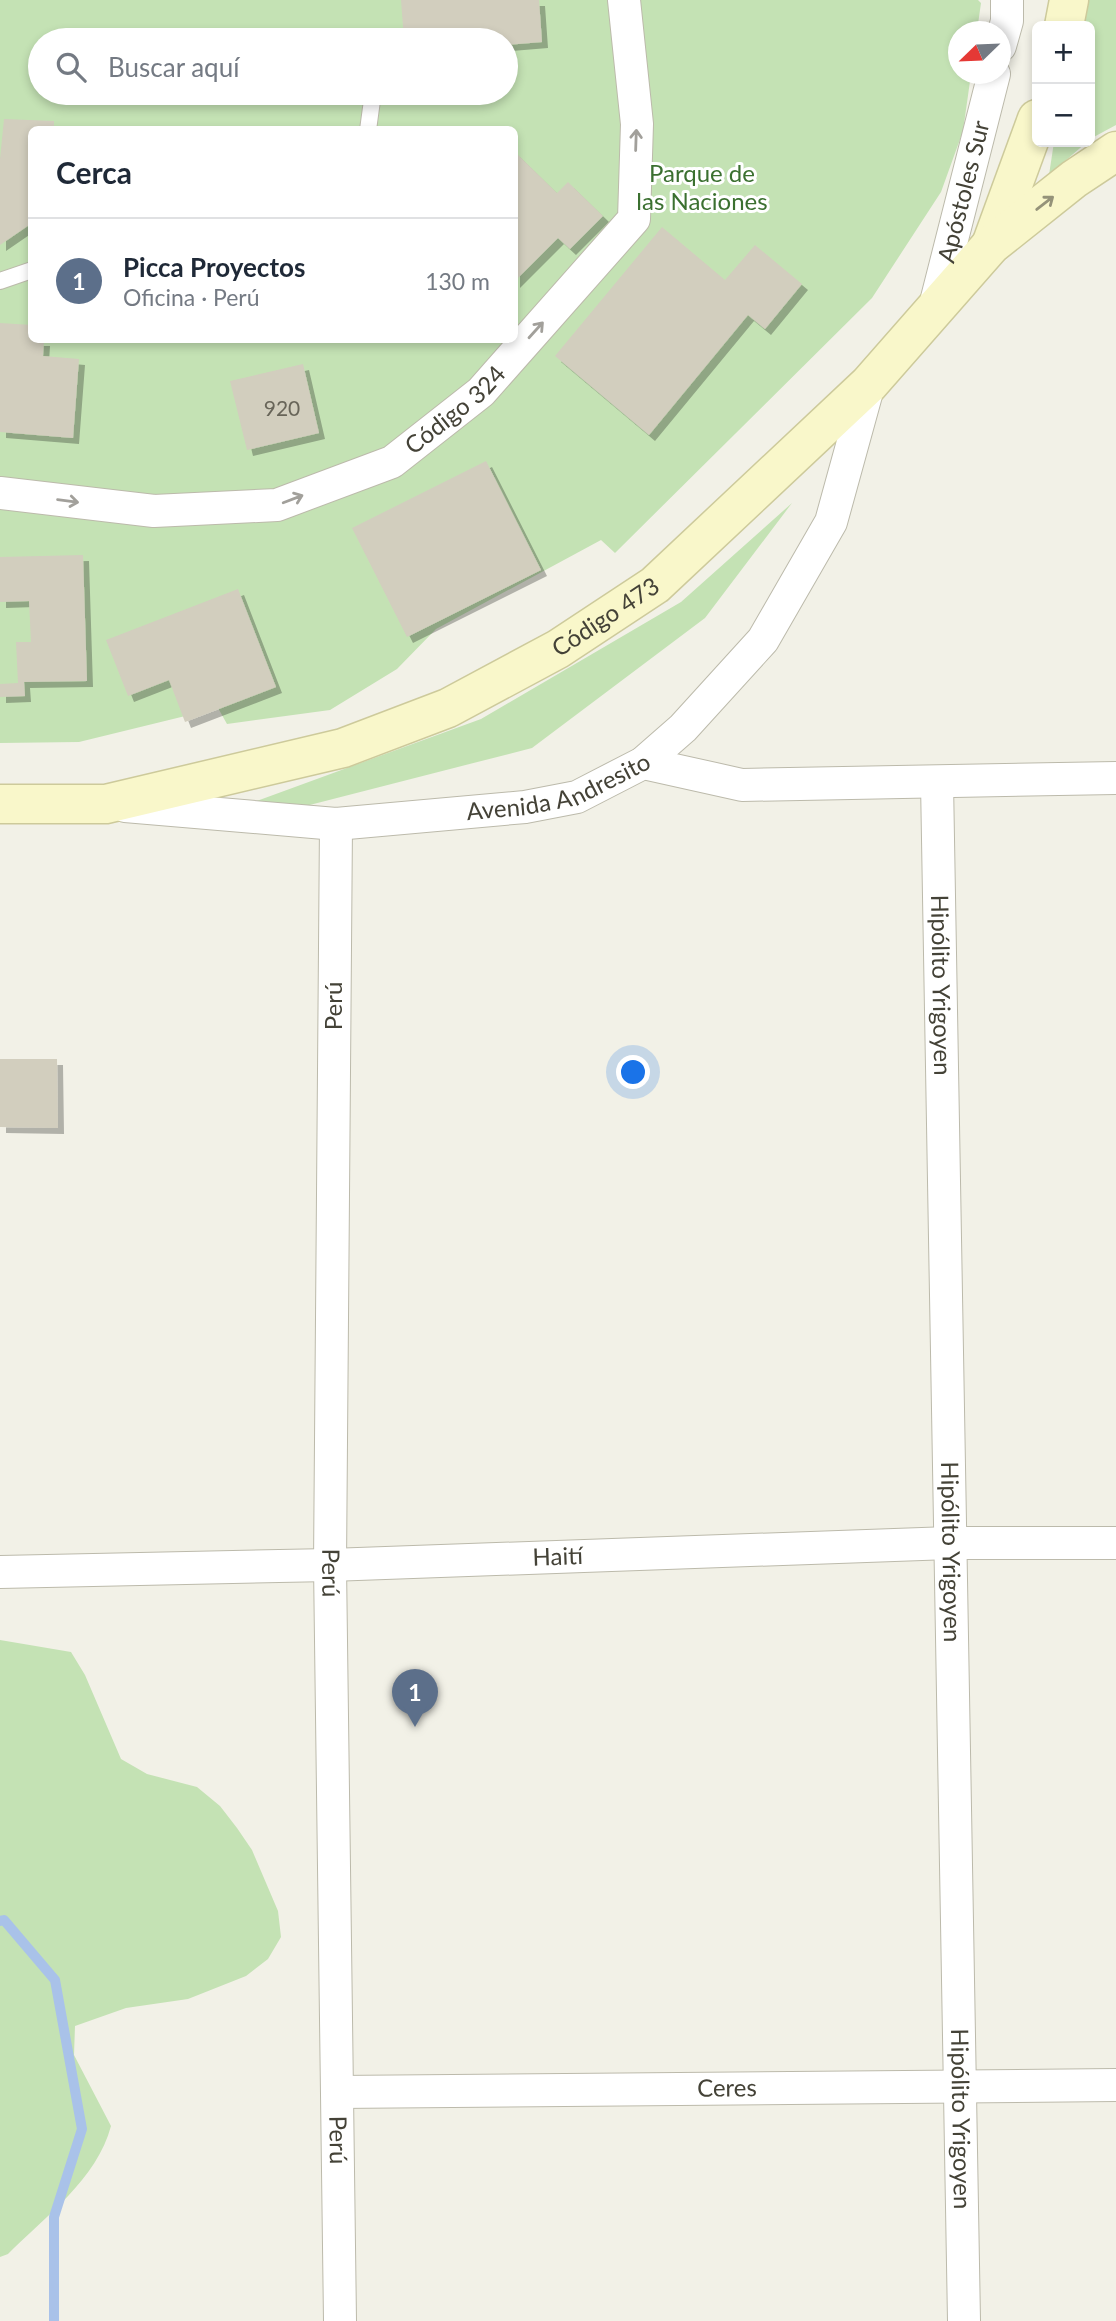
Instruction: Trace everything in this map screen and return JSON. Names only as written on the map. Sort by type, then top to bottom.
[{"type":"main road","points":[[1065,21],[1069,0]]},
{"type":"main road","points":[[991,245],[1032,133]]},
{"type":"main road","points":[[991,245],[1074,179],[1116,151]]},
{"type":"main road","name":"Código 473","points":[[106,804],[343,748],[448,708],[558,649],[655,585],[869,384],[991,245]]},
{"type":"main road","name":"Avenida Andresito","points":[[0,804],[106,804]]},
{"type":"street","name":"Código 324","points":[[0,493],[154,511],[277,505],[392,462],[471,399],[634,219],[637,124],[624,0]]},
{"type":"street","points":[[1007,0],[1007,21]]},
{"type":"street","name":"Apóstoles Sur","points":[[934,310],[990,84]]},
{"type":"street","points":[[643,763],[683,729],[763,639],[831,522],[869,384]]},
{"type":"street","name":"Avenida Andresito","points":[[106,804],[336,824],[525,807],[577,797],[643,763],[742,785],[1116,778]]},
{"type":"street","name":"Hipólito Yrigoyen","points":[[937,782],[964,2321]]},
{"type":"street","name":"Perú","points":[[336,824],[330,1565],[340,2321]]},
{"type":"street","name":"Haití","points":[[0,1573],[330,1565],[950,1543],[1116,1543]]},
{"type":"street","name":"Ceres","points":[[337,2092],[1116,2085]]},
{"type":"lane","points":[[369,126],[371,105]]},
{"type":"lane","points":[[0,281],[28,271]]},
{"type":"green space","name":"Parque de las Naciones","points":[[0,0],[978,0],[981,3],[978,21],[948,21],[948,84],[970,84],[963,131],[941,192],[872,298],[615,553],[601,540],[436,629],[397,669],[330,710],[227,724],[218,708],[79,742],[0,743]]},
{"type":"green space","points":[[1080,0],[1116,0],[1116,125],[1095,136],[1095,21],[1076,21]]},
{"type":"green space","points":[[1053,147],[1081,147],[1049,175]]},
{"type":"green space","points":[[792,503],[705,618],[532,748],[247,821],[251,803],[481,719],[681,602]]},
{"type":"green space","points":[[0,1640],[71,1652],[85,1675],[121,1759],[147,1774],[197,1787],[220,1806],[252,1850],[278,1911],[281,1937],[268,1959],[246,1976],[188,1999],[126,2008],[75,2026],[74,2055],[111,2126],[104,2145],[82,2180],[8,2254],[0,2257]]},
{"type":"building","points":[[401,0],[539,0],[542,42],[518,44],[518,28],[403,28]]},
{"type":"building","points":[[4,119],[54,121],[54,126],[28,126],[28,226],[0,245],[0,159]]},
{"type":"building","points":[[518,155],[557,193],[568,182],[603,216],[570,249],[558,238],[518,278]]},
{"type":"building","points":[[662,227],[725,280],[755,245],[802,284],[765,329],[748,315],[649,435],[555,356]]},
{"type":"building","points":[[0,323],[28,325],[28,343],[44,343],[43,356],[79,359],[73,438],[0,432]]},
{"type":"building","points":[[303,364],[319,433],[247,450],[230,381]]},
{"type":"building","points":[[486,461],[541,570],[407,637],[352,528]]},
{"type":"building","points":[[83,555],[87,681],[24,682],[25,696],[0,697],[0,684],[18,683],[16,642],[31,642],[29,601],[0,602],[0,557]]},
{"type":"building","points":[[238,589],[276,687],[185,722],[169,680],[128,696],[106,640]]},
{"type":"building","points":[[0,1059],[57,1059],[58,1128],[0,1127]]},
{"type":"waterway","points":[[0,1921],[4,1920],[55,1980],[82,2129],[54,2217],[54,2321]]},
{"type":"place","name":"Picca Proyectos","points":[[415,1727]]}]
